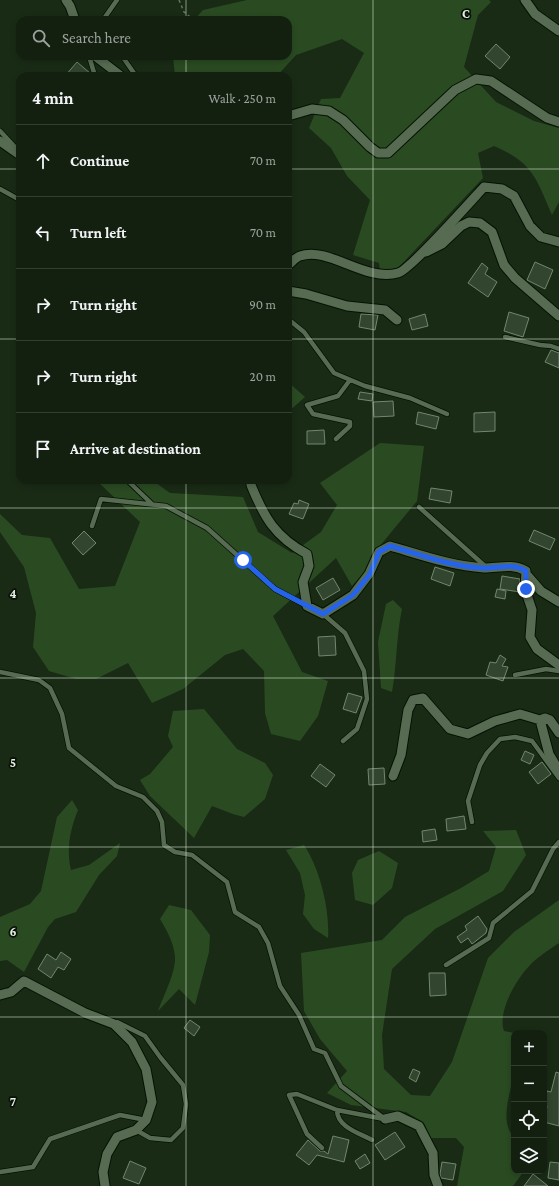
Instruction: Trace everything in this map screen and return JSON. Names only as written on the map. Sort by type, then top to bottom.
[{"type":"street","points":[[66,0],[74,16]]},
{"type":"street","points":[[525,0],[535,14],[559,31]]},
{"type":"street","points":[[100,60],[115,72]]},
{"type":"street","points":[[292,115],[312,109],[329,111],[343,120],[378,153],[388,153],[455,90],[476,79],[491,81],[547,118],[559,122]]},
{"type":"street","points":[[0,141],[16,152]]},
{"type":"street","points":[[292,262],[300,256],[320,255],[375,275],[399,273],[420,255],[484,187],[502,190],[514,196],[530,226],[541,236],[559,242]]},
{"type":"street","points":[[420,255],[442,244],[461,226],[469,222],[480,223],[492,232],[504,265],[514,278],[559,316]]},
{"type":"street","points":[[292,292],[306,294],[347,306],[385,310],[398,320]]},
{"type":"street","points":[[250,484],[262,513],[277,532],[297,548],[308,554],[309,566],[303,582],[307,606],[323,614],[353,595],[370,574],[379,552],[390,546],[457,565],[488,568],[517,566],[526,571],[527,575],[541,591],[559,602]]},
{"type":"street","points":[[527,575],[526,589],[532,610],[530,637],[537,649],[559,665]]},
{"type":"street","points":[[393,776],[401,755],[408,710],[413,700],[423,698],[450,729],[468,734],[495,721],[520,714],[540,720],[545,718],[550,720],[559,733]]},
{"type":"street","points":[[540,720],[549,754],[559,771]]},
{"type":"street","points":[[0,995],[11,992],[24,981],[85,1014],[114,1024],[132,1042],[146,1069],[152,1102],[146,1120],[136,1130],[117,1137],[107,1154],[103,1172],[105,1186]]},
{"type":"street","points":[[385,1120],[398,1116],[419,1126],[433,1153],[434,1175],[438,1186]]},
{"type":"lane","points":[[106,16],[117,0]]},
{"type":"lane","points":[[90,60],[94,72]]},
{"type":"lane","points":[[125,60],[133,72]]},
{"type":"lane","points":[[0,131],[16,150]]},
{"type":"lane","points":[[0,189],[16,198]]},
{"type":"lane","points":[[292,322],[304,332],[334,373],[365,386],[410,398],[447,414]]},
{"type":"lane","points":[[505,337],[540,345],[552,346],[559,350]]},
{"type":"lane","points":[[336,439],[350,426],[350,422],[313,414],[307,405],[338,396],[350,380]]},
{"type":"lane","points":[[131,484],[152,504]]},
{"type":"lane","points":[[92,526],[101,499],[166,506],[207,528],[275,589],[307,606]]},
{"type":"lane","points":[[419,506],[488,568]]},
{"type":"lane","points":[[323,614],[345,633],[364,672],[367,699],[357,729],[343,741]]},
{"type":"lane","points":[[515,675],[546,668],[559,671]]},
{"type":"lane","points":[[0,672],[39,680],[50,688],[62,714],[69,748],[116,786],[143,797],[156,811],[162,822],[164,845],[175,852],[192,855],[227,882],[235,912],[259,927],[268,943],[280,986],[299,1016],[314,1049],[325,1053],[341,1086],[385,1120]]},
{"type":"lane","points":[[472,822],[468,801],[480,765],[487,753],[500,739],[515,737],[532,741],[559,778]]},
{"type":"lane","points":[[446,965],[489,938],[493,923],[532,891],[552,849],[559,842]]},
{"type":"lane","points":[[114,1024],[117,1022],[145,1036],[183,1085],[186,1104],[183,1128],[171,1140],[150,1138],[136,1130]]},
{"type":"lane","points":[[322,1148],[307,1134],[289,1095],[297,1094],[337,1110],[385,1120]]},
{"type":"lane","points":[[337,1110],[337,1116],[340,1123],[372,1140]]},
{"type":"lane","points":[[0,1172],[33,1167],[50,1139],[120,1115],[146,1120]]},
{"type":"path","points":[[180,0],[184,12],[189,16]]},
{"type":"green space","points":[[247,0],[489,0],[491,2],[478,15],[464,67],[496,102],[534,121],[559,128],[559,202],[552,215],[542,191],[532,173],[517,159],[494,146],[478,153],[483,178],[398,268],[380,271],[379,263],[353,255],[370,200],[347,176],[331,148],[309,128],[321,99],[340,98],[364,53],[342,39],[296,55],[292,59],[292,16],[198,16],[203,10]]},
{"type":"green space","points":[[173,60],[291,60],[281,72],[175,72]]},
{"type":"green space","points":[[292,386],[305,397],[292,408]]},
{"type":"green space","points":[[380,443],[424,446],[417,501],[374,553],[368,568],[352,586],[336,558],[273,616],[302,672],[328,681],[318,716],[300,741],[271,734],[265,713],[264,671],[243,649],[225,655],[183,689],[152,703],[128,663],[96,679],[76,679],[49,671],[33,647],[36,613],[24,567],[0,532],[0,514],[22,535],[50,538],[79,589],[115,586],[140,522],[100,484],[158,484],[170,493],[243,497],[258,532],[292,553],[321,532],[337,505],[320,483]]},
{"type":"green space","points":[[393,600],[402,609],[392,692],[381,688],[378,642],[386,604]]},
{"type":"green space","points":[[204,709],[237,749],[265,763],[273,775],[265,799],[244,817],[212,806],[194,838],[150,796],[140,780],[150,774],[173,747],[168,736],[173,711]]},
{"type":"green space","points":[[72,800],[78,810],[73,825],[69,847],[71,870],[89,865],[120,843],[117,856],[99,875],[76,912],[55,919],[48,927],[24,972],[7,960],[0,961],[0,917],[30,904],[41,891],[57,817]]},
{"type":"green space","points":[[516,830],[526,855],[503,891],[435,929],[392,969],[382,1035],[384,1069],[411,1095],[430,1096],[452,1062],[488,958],[514,932],[559,900],[559,943],[537,958],[526,970],[514,986],[503,1014],[504,1031],[511,1032],[511,1086],[506,1114],[507,1123],[511,1133],[511,1174],[522,1174],[513,1186],[457,1186],[464,1147],[456,1138],[431,1138],[424,1123],[406,1112],[351,1105],[327,1093],[347,1071],[320,1039],[304,1011],[301,953],[382,940],[405,917],[461,888],[489,871],[496,847],[483,831]]},
{"type":"green space","points":[[304,845],[315,866],[323,890],[326,903],[328,938],[314,929],[303,914],[305,895],[300,873],[286,850]]},
{"type":"green space","points":[[379,851],[398,863],[392,888],[373,905],[355,900],[352,873],[358,860]]},
{"type":"green space","points":[[169,905],[191,910],[210,935],[209,952],[195,1005],[179,989],[158,1011],[175,963],[172,942],[160,919]]},
{"type":"building","points":[[496,44],[510,57],[500,69],[485,56]]},
{"type":"building","points":[[77,62],[89,72],[68,72]]},
{"type":"building","points":[[535,262],[553,270],[545,289],[527,280]]},
{"type":"building","points":[[482,263],[488,268],[485,274],[497,282],[488,297],[468,283]]},
{"type":"building","points":[[509,312],[529,318],[523,337],[504,331]]},
{"type":"building","points":[[361,314],[378,315],[375,330],[359,327]]},
{"type":"building","points":[[425,314],[428,326],[412,330],[409,319]]},
{"type":"building","points":[[551,350],[559,353],[559,368],[545,362]]},
{"type":"building","points":[[360,392],[373,394],[372,401],[358,399]]},
{"type":"building","points":[[393,401],[394,416],[374,417],[373,402]]},
{"type":"building","points":[[418,412],[439,417],[436,429],[416,424]]},
{"type":"building","points":[[495,412],[495,431],[474,432],[474,413]]},
{"type":"building","points":[[324,430],[325,444],[307,444],[307,431]]},
{"type":"building","points":[[431,488],[452,491],[450,503],[429,499]]},
{"type":"building","points":[[299,500],[309,504],[303,519],[289,514],[294,503],[298,504]]},
{"type":"building","points":[[534,530],[555,539],[550,550],[529,541]]},
{"type":"building","points":[[84,531],[96,543],[83,555],[72,543]]},
{"type":"building","points":[[435,567],[454,573],[450,586],[431,579]]},
{"type":"building","points":[[502,576],[520,579],[520,592],[500,589]]},
{"type":"building","points":[[333,578],[340,590],[323,600],[316,588]]},
{"type":"building","points":[[497,589],[506,591],[505,599],[495,597]]},
{"type":"building","points":[[335,636],[336,655],[319,656],[318,637]]},
{"type":"building","points":[[500,655],[506,659],[502,666],[508,667],[503,681],[486,675],[490,662],[496,663]]},
{"type":"building","points":[[348,693],[362,697],[356,713],[343,709]]},
{"type":"building","points":[[525,751],[534,755],[530,764],[521,760]]},
{"type":"building","points":[[542,762],[551,774],[538,784],[529,772]]},
{"type":"building","points":[[320,764],[335,775],[326,787],[311,776]]},
{"type":"building","points":[[384,768],[385,784],[369,785],[368,769]]},
{"type":"building","points":[[464,816],[466,829],[447,831],[446,819]]},
{"type":"building","points":[[435,829],[437,840],[423,842],[422,831]]},
{"type":"building","points":[[478,916],[487,929],[486,933],[472,944],[468,938],[461,943],[457,937],[467,930],[465,926]]},
{"type":"building","points":[[61,952],[71,959],[64,970],[58,967],[51,978],[38,969],[47,954],[56,960]]},
{"type":"building","points":[[429,973],[445,973],[446,995],[430,996]]},
{"type":"building","points":[[190,1020],[200,1027],[194,1036],[184,1028]]},
{"type":"building","points":[[413,1069],[420,1072],[416,1082],[409,1078]]},
{"type":"building","points":[[556,1072],[559,1073],[559,1126],[547,1123],[547,1091],[551,1092]]},
{"type":"building","points":[[395,1132],[405,1147],[385,1160],[375,1145]]},
{"type":"building","points":[[333,1136],[349,1140],[344,1162],[317,1155],[309,1165],[296,1155],[308,1140],[320,1151],[324,1151],[328,1154]]},
{"type":"building","points":[[365,1154],[370,1163],[360,1169],[355,1161]]},
{"type":"building","points":[[130,1161],[146,1168],[139,1184],[123,1178]]},
{"type":"building","points":[[442,1162],[456,1164],[453,1180],[441,1178],[440,1174]]},
{"type":"building","points":[[550,1162],[559,1163],[559,1180],[548,1178]]},
{"type":"building","points":[[533,1174],[548,1186],[524,1186]]},
{"type":"route","points":[[243,560],[275,589],[323,614],[353,595],[370,574],[379,552],[390,546],[457,565],[485,568],[517,566],[526,571],[526,589]]}]
